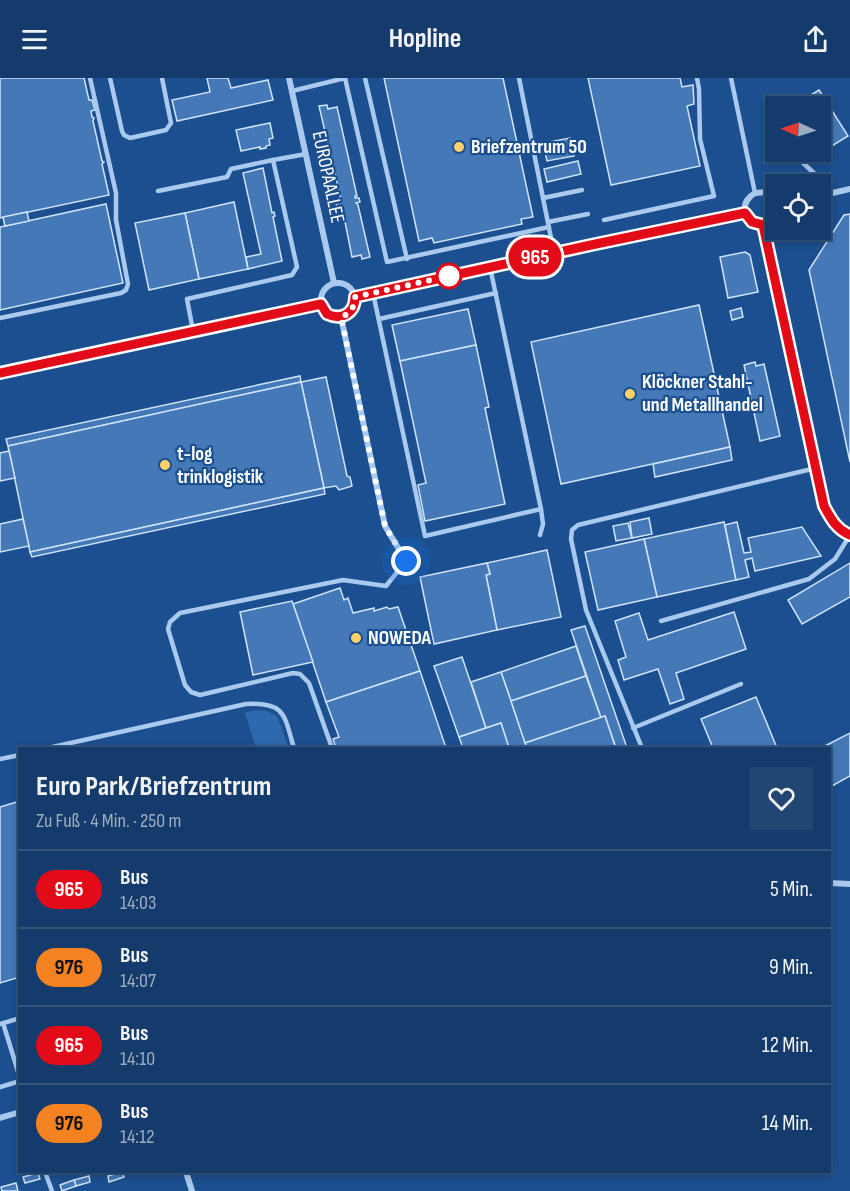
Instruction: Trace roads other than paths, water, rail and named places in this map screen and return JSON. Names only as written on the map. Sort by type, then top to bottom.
[{"type":"street","name":"EUROPAALLEE","points":[[289,78],[334,283]]},
{"type":"street","points":[[831,194],[850,189]]},
{"type":"street","points":[[765,192],[755,192],[746,201],[745,213],[752,222],[763,225],[824,506],[832,522],[842,532],[850,535]]},
{"type":"street","points":[[355,297],[745,213]]},
{"type":"street","points":[[334,283],[347,285],[355,297],[352,309],[341,317],[327,314],[321,304],[323,291],[334,283]]},
{"type":"street","points":[[0,373],[321,304]]},
{"type":"street","points":[[341,317],[385,526],[406,561]]},
{"type":"street","points":[[831,883],[850,884]]},
{"type":"street","points":[[0,1118],[18,1113]]},
{"type":"street","points":[[186,1173],[192,1191]]},
{"type":"lane","points":[[0,318],[121,293],[126,290],[128,284],[116,220],[116,194],[90,78]]},
{"type":"lane","points":[[110,78],[122,131],[130,138],[166,130],[170,127],[162,78]]},
{"type":"lane","points":[[292,91],[345,78],[387,262],[588,214]]},
{"type":"lane","points":[[365,78],[407,259]]},
{"type":"lane","points":[[519,78],[554,253]]},
{"type":"lane","points":[[604,220],[714,196],[700,139],[697,78]]},
{"type":"lane","points":[[731,78],[755,192]]},
{"type":"lane","points":[[158,191],[227,177],[231,169],[306,154]]},
{"type":"lane","points":[[193,331],[187,299],[292,275],[295,272],[297,267],[273,160]]},
{"type":"lane","points":[[802,162],[815,174]]},
{"type":"lane","points":[[543,198],[582,190]]},
{"type":"lane","points":[[490,267],[541,509],[543,524],[540,534]]},
{"type":"lane","points":[[373,293],[425,536],[541,509]]},
{"type":"lane","points":[[379,319],[496,293]]},
{"type":"lane","points":[[642,747],[586,610],[571,538],[572,530],[579,525],[816,468]]},
{"type":"lane","points":[[661,621],[809,579],[835,559],[850,535]]},
{"type":"lane","points":[[332,747],[309,683],[300,674],[293,673],[200,695],[190,692],[185,685],[168,629],[170,622],[180,613],[343,579],[386,586],[406,561]]},
{"type":"lane","points":[[633,728],[741,684]]},
{"type":"lane","points":[[52,747],[246,704],[263,703],[274,706],[283,714],[294,747]]},
{"type":"lane","points":[[0,759],[18,755]]},
{"type":"lane","points":[[18,1019],[2,1024],[18,1073]]},
{"type":"lane","points":[[0,1087],[18,1080]]},
{"type":"lane","points":[[45,1173],[52,1191]]},
{"type":"place","name":"Briefzentrum 50","points":[[459,147]]},
{"type":"place","name":"Klöckner Stahl- und Metallhandel","points":[[630,394]]},
{"type":"place","name":"t-log trinklogistik","points":[[165,465]]},
{"type":"place","name":"NOWEDA","points":[[356,638]]}]
